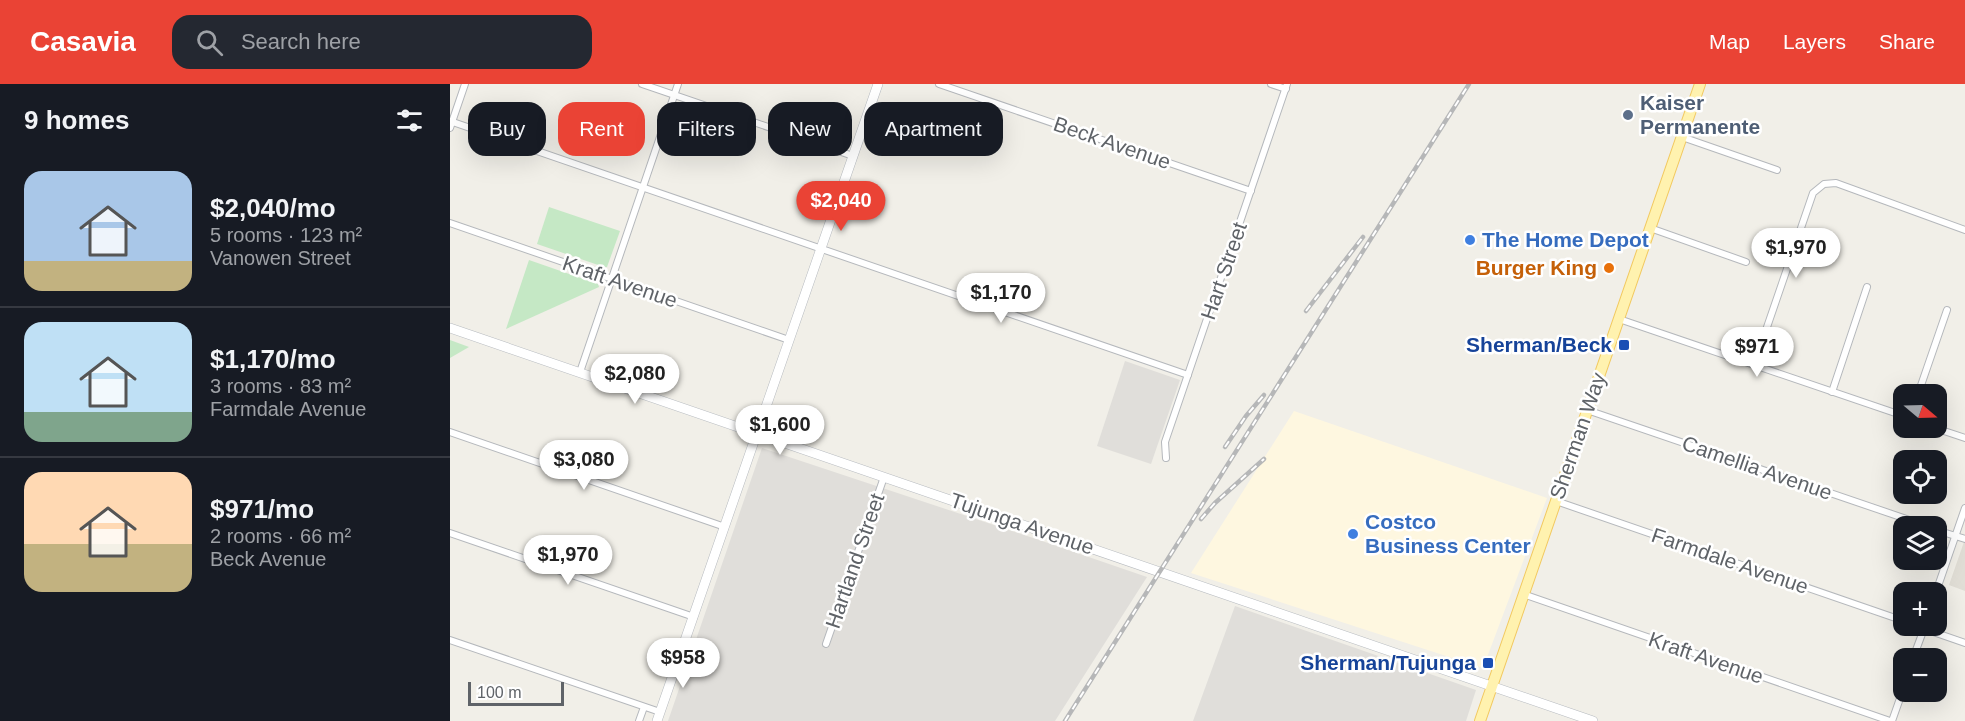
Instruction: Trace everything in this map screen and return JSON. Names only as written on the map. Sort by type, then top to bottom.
[{"type":"main road","name":"Sherman Way","points":[[1480,721],[1700,84]]},
{"type":"street","points":[[465,84],[451,124],[643,187],[1188,375]]},
{"type":"street","points":[[642,84],[853,156]]},
{"type":"street","points":[[580,372],[678,84]]},
{"type":"street","points":[[450,640],[644,707],[659,717],[878,84]]},
{"type":"street","name":"Beck Avenue","points":[[939,84],[1251,191]]},
{"type":"street","points":[[1271,84],[1287,87]]},
{"type":"street","name":"Hart Street","points":[[1166,458],[1165,442],[1287,87]]},
{"type":"street","points":[[1682,137],[1777,170]]},
{"type":"street","points":[[1754,365],[1813,194],[1824,184],[1836,183],[1965,230]]},
{"type":"street","name":"Kraft Avenue","points":[[450,224],[789,340]]},
{"type":"street","points":[[1650,228],[1746,262]]},
{"type":"street","points":[[1832,392],[1867,287]]},
{"type":"street","points":[[1921,384],[1947,310]]},
{"type":"street","points":[[1619,319],[1893,412]]},
{"type":"street","name":"Tujunga Avenue","points":[[450,328],[1593,721]]},
{"type":"street","name":"Camellia Avenue","points":[[1587,410],[1899,516]]},
{"type":"street","points":[[450,432],[725,527]]},
{"type":"street","points":[[1947,432],[1965,438]]},
{"type":"street","name":"Hartland Street","points":[[826,644],[884,477]]},
{"type":"street","name":"Farmdale Avenue","points":[[1556,501],[1893,617]]},
{"type":"street","points":[[1940,582],[1965,508]]},
{"type":"street","points":[[450,533],[694,616]]},
{"type":"street","points":[[1947,533],[1965,539]]},
{"type":"street","name":"Kraft Avenue","points":[[1523,594],[1891,721]]},
{"type":"street","points":[[1947,636],[1965,643]]},
{"type":"street","points":[[1891,721],[1898,702]]},
{"type":"street","points":[[639,721],[644,707]]},
{"type":"shaded area","points":[[1125,361],[1180,380],[1151,464],[1097,446]]},
{"type":"shaded area","points":[[1294,411],[1547,498],[1483,668],[1191,573]]},
{"type":"shaded area","points":[[762,448],[1147,577],[1055,721],[668,721]]},
{"type":"shaded area","points":[[1965,539],[1965,591],[1949,585]]},
{"type":"shaded area","points":[[1235,606],[1476,690],[1466,721],[1193,721]]},
{"type":"green space","points":[[549,207],[620,231],[607,267],[537,244]]},
{"type":"green space","points":[[529,260],[598,284],[599,287],[506,329]]},
{"type":"green space","points":[[450,340],[469,347],[450,358]]},
{"type":"railway","points":[[1065,721],[1469,84]]},
{"type":"railway","points":[[1306,311],[1363,237]]},
{"type":"railway","points":[[1225,447],[1246,416],[1264,395]]},
{"type":"railway","points":[[1201,519],[1215,503],[1264,459]]},
{"type":"place","name":"Kaiser Permanente","points":[[1628,115]]},
{"type":"place","name":"The Home Depot","points":[[1470,240]]},
{"type":"place","name":"Burger King","points":[[1609,268]]},
{"type":"place","name":"Sherman/Beck","points":[[1624,345]]},
{"type":"place","name":"Costco Business Center","points":[[1353,534]]},
{"type":"place","name":"Sherman/Tujunga","points":[[1488,663]]}]
